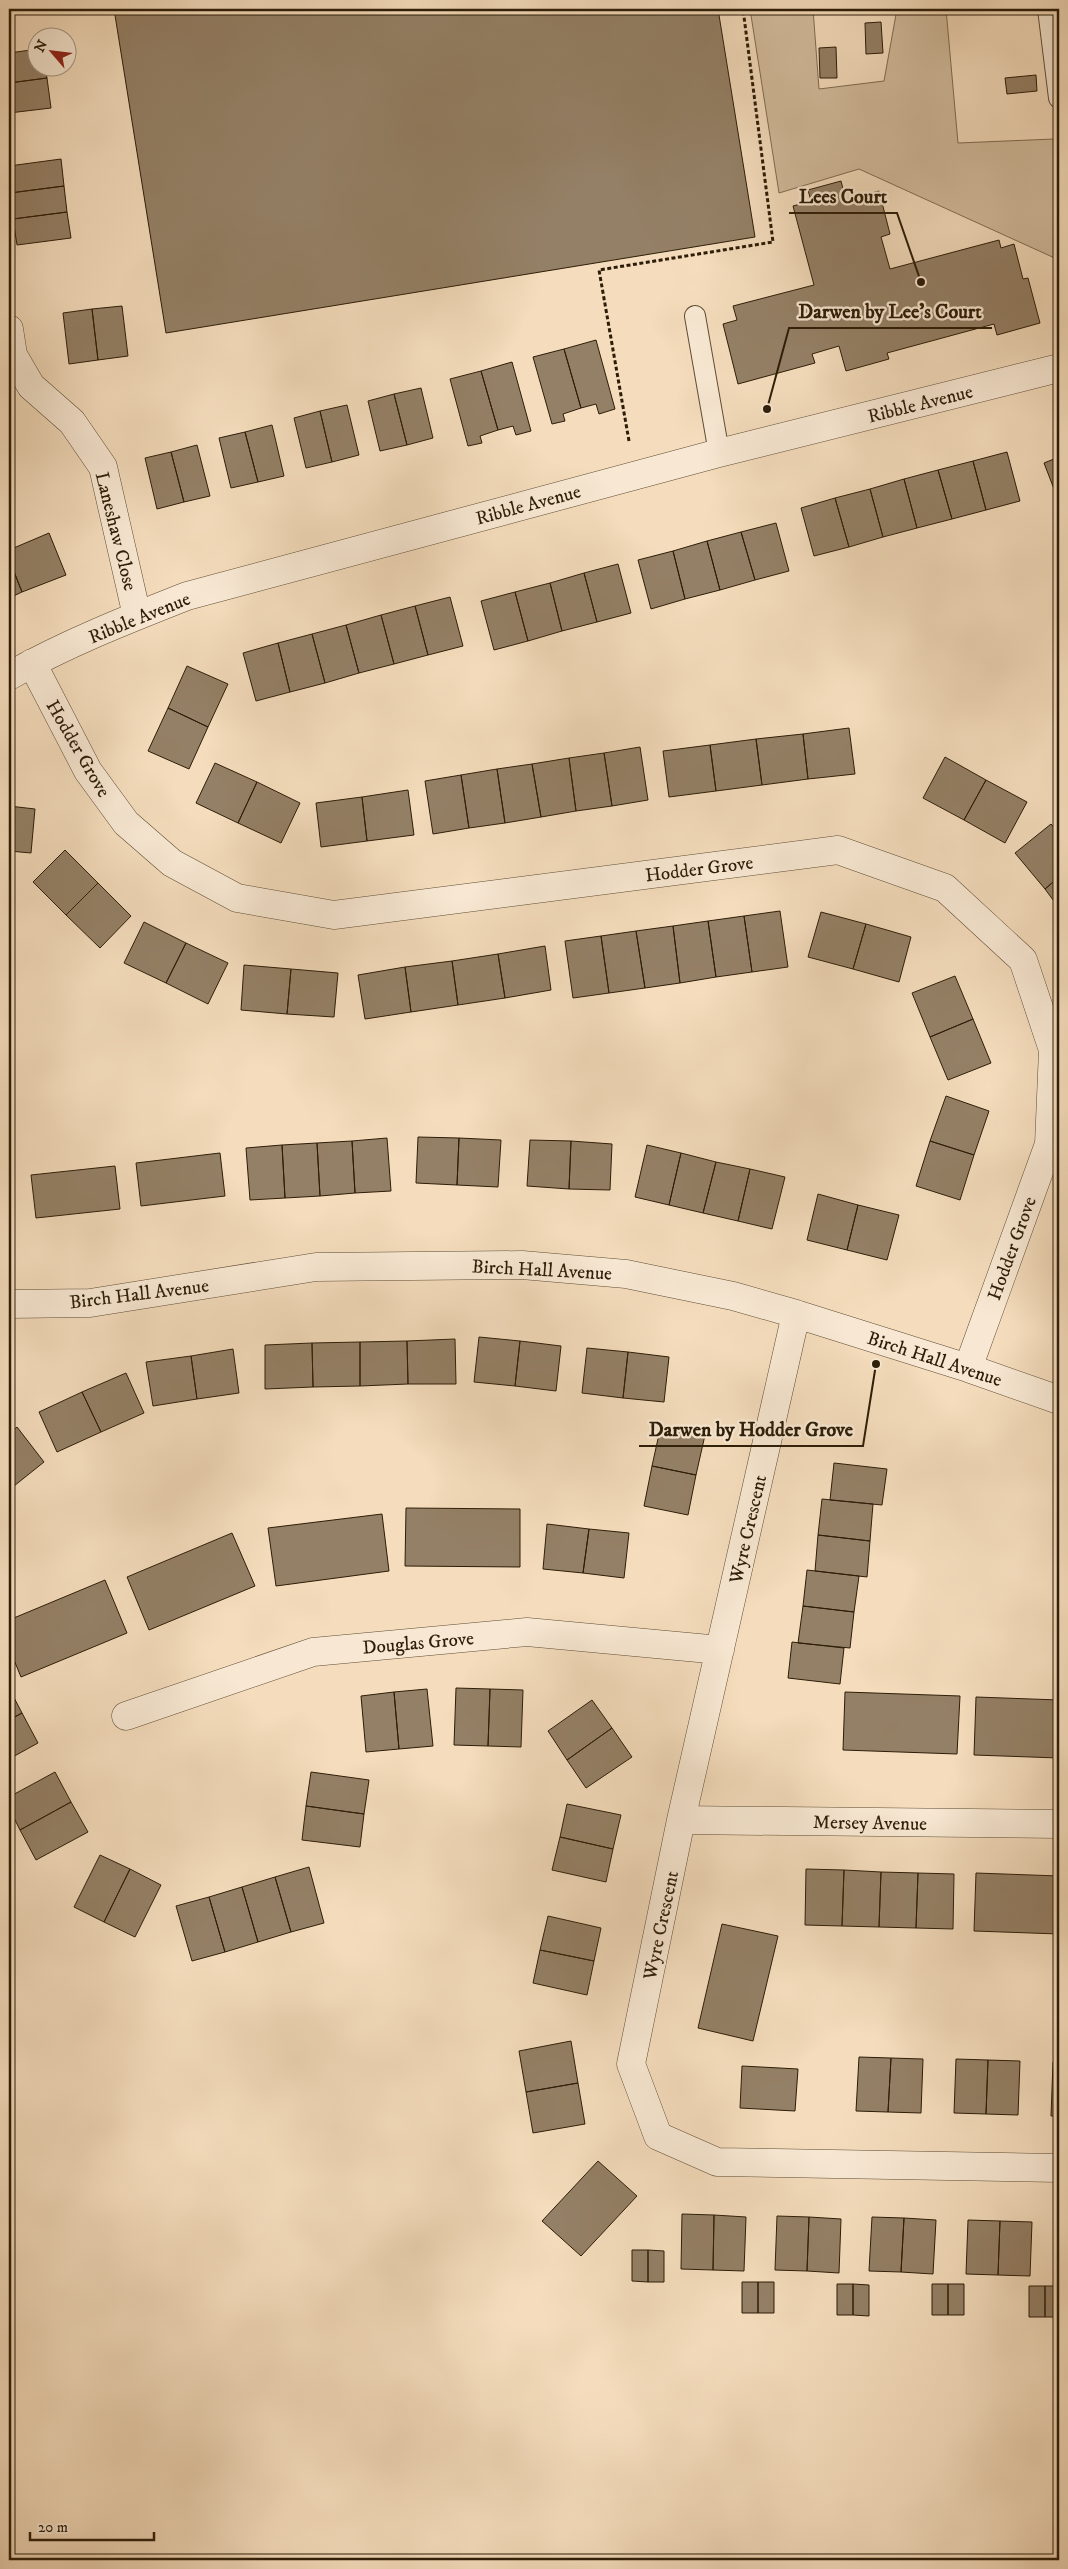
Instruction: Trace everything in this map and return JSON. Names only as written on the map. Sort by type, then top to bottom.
[{"type":"street","name":"Laneshaw Close","points":[[9,329],[20,389],[72,422],[103,467],[137,616]]},
{"type":"street","name":"Ribble Avenue","points":[[20,670],[137,616],[196,594],[719,453],[1059,368]]},
{"type":"street","name":"Hodder Grove","points":[[20,670],[88,771],[126,823],[172,863],[236,898],[334,914],[838,850],[945,888],[1023,960],[1053,1050],[1049,1144],[968,1368]]},
{"type":"street","name":"Birch Hall Avenue","points":[[9,1304],[90,1303],[316,1267],[522,1264],[626,1274],[733,1296],[968,1368],[1059,1400]]},
{"type":"street","name":"Wyre Crescent","points":[[796,1314],[681,1820],[631,2064],[658,2136],[718,2162],[1059,2168]]},
{"type":"street","name":"Douglas Grove","points":[[126,1716],[313,1652],[526,1632],[720,1650]]},
{"type":"street","name":"Mersey Avenue","points":[[681,1820],[1059,1824]]},
{"type":"lane","points":[[1048,9],[1059,98]]},
{"type":"lane","points":[[695,316],[719,453]]},
{"type":"path","points":[[635,476],[599,270],[773,242],[742,9]]},
{"type":"shaded area","points":[[750,9],[813,9],[819,89],[884,81],[897,9],[946,9],[958,143],[1054,139],[1059,198],[1059,260],[859,169],[779,193]]},
{"type":"building","points":[[114,9],[549,9],[550,13],[579,9],[718,9],[755,237],[166,333]]},
{"type":"building","points":[[881,22],[883,53],[866,54],[865,23]]},
{"type":"building","points":[[836,47],[837,78],[820,78],[819,48]]},
{"type":"building","points":[[28,50],[28,78],[47,78],[9,83],[9,53]]},
{"type":"building","points":[[1036,75],[1037,91],[1007,94],[1005,78]]},
{"type":"building","points":[[47,78],[51,108],[9,113],[9,83]]},
{"type":"building","points":[[61,159],[64,186],[10,193],[9,166]]},
{"type":"building","points":[[841,181],[846,200],[879,191],[890,234],[881,237],[890,269],[999,240],[1001,248],[1014,244],[1023,279],[1028,278],[1040,323],[997,335],[994,324],[887,353],[889,359],[846,371],[839,346],[812,354],[815,363],[738,384],[723,324],[737,320],[733,306],[814,285],[793,206],[811,201],[808,190]]},
{"type":"building","points":[[64,186],[67,212],[13,219],[10,193]]},
{"type":"building","points":[[67,212],[71,238],[17,245],[13,219]]},
{"type":"building","points":[[122,306],[128,356],[98,360],[92,309]]},
{"type":"building","points":[[92,309],[98,360],[69,364],[63,313]]},
{"type":"building","points":[[596,340],[615,409],[599,414],[596,404],[581,408],[564,349]]},
{"type":"building","points":[[564,349],[581,408],[563,414],[565,421],[552,424],[533,357]]},
{"type":"building","points":[[512,362],[531,431],[516,435],[513,426],[498,430],[481,371]]},
{"type":"building","points":[[481,371],[498,430],[480,436],[482,443],[468,446],[450,379]]},
{"type":"building","points":[[421,388],[433,438],[407,445],[394,394]]},
{"type":"building","points":[[394,394],[407,445],[380,451],[368,401]]},
{"type":"building","points":[[347,405],[359,455],[332,462],[320,411]]},
{"type":"building","points":[[320,411],[332,462],[306,468],[294,418]]},
{"type":"building","points":[[272,425],[284,476],[258,482],[245,432]]},
{"type":"building","points":[[245,432],[258,482],[231,488],[219,438]]},
{"type":"building","points":[[197,445],[210,496],[184,502],[171,452]]},
{"type":"building","points":[[171,452],[184,502],[157,509],[145,458]]},
{"type":"building","points":[[1007,452],[1020,501],[986,510],[973,461]]},
{"type":"building","points":[[1059,457],[1059,502],[1044,463]]},
{"type":"building","points":[[973,461],[986,510],[952,519],[938,470]]},
{"type":"building","points":[[938,470],[952,519],[917,528],[904,479]]},
{"type":"building","points":[[904,479],[917,528],[883,537],[870,489]]},
{"type":"building","points":[[870,489],[883,537],[849,547],[835,498]]},
{"type":"building","points":[[835,498],[849,547],[814,556],[801,508]]},
{"type":"building","points":[[776,523],[789,571],[755,580],[741,532]]},
{"type":"building","points":[[741,532],[755,580],[720,590],[707,541]]},
{"type":"building","points":[[49,533],[66,575],[22,592],[9,559],[9,550]]},
{"type":"building","points":[[707,541],[720,590],[685,599],[673,551]]},
{"type":"building","points":[[673,551],[685,599],[651,609],[638,560]]},
{"type":"building","points":[[9,559],[22,592],[9,598]]},
{"type":"building","points":[[618,564],[631,613],[597,622],[584,573]]},
{"type":"building","points":[[584,573],[597,622],[562,631],[550,583]]},
{"type":"building","points":[[550,583],[562,631],[528,641],[515,592]]},
{"type":"building","points":[[515,592],[528,641],[494,650],[481,601]]},
{"type":"building","points":[[450,597],[463,646],[428,655],[415,606]]},
{"type":"building","points":[[415,606],[428,655],[394,664],[381,615]]},
{"type":"building","points":[[381,615],[394,664],[359,673],[346,625]]},
{"type":"building","points":[[346,625],[359,673],[325,683],[312,634]]},
{"type":"building","points":[[312,634],[325,683],[290,692],[278,643]]},
{"type":"building","points":[[278,643],[290,692],[256,701],[243,653]]},
{"type":"building","points":[[187,666],[228,684],[208,727],[168,708]]},
{"type":"building","points":[[168,708],[208,727],[189,769],[148,751]]},
{"type":"building","points":[[849,728],[855,774],[808,779],[803,734]]},
{"type":"building","points":[[803,734],[808,779],[762,785],[756,739]]},
{"type":"building","points":[[756,739],[762,785],[716,791],[710,745]]},
{"type":"building","points":[[710,745],[716,791],[669,797],[663,751]]},
{"type":"building","points":[[640,747],[648,800],[612,806],[604,753]]},
{"type":"building","points":[[604,753],[612,806],[576,811],[569,758]]},
{"type":"building","points":[[945,757],[986,780],[964,820],[923,798]]},
{"type":"building","points":[[569,758],[576,811],[541,817],[532,764]]},
{"type":"building","points":[[215,763],[257,782],[238,823],[196,803]]},
{"type":"building","points":[[532,764],[541,817],[505,823],[497,769]]},
{"type":"building","points":[[497,769],[505,823],[469,828],[461,775]]},
{"type":"building","points":[[461,775],[469,828],[433,834],[425,781]]},
{"type":"building","points":[[986,780],[1027,802],[1005,843],[964,820]]},
{"type":"building","points":[[257,782],[300,803],[281,843],[238,823]]},
{"type":"building","points":[[408,790],[414,835],[367,841],[362,797]]},
{"type":"building","points":[[362,797],[367,841],[321,847],[316,803]]},
{"type":"building","points":[[9,806],[35,809],[31,853],[9,851]]},
{"type":"building","points":[[1051,824],[1059,834],[1059,877],[1045,889],[1015,853]]},
{"type":"building","points":[[65,850],[98,883],[66,915],[33,882]]},
{"type":"building","points":[[1059,877],[1059,908],[1045,889]]},
{"type":"building","points":[[98,883],[131,916],[100,948],[66,915]]},
{"type":"building","points":[[780,911],[788,967],[752,972],[744,916]]},
{"type":"building","points":[[821,912],[866,924],[853,969],[808,957]]},
{"type":"building","points":[[744,916],[752,972],[716,977],[708,921]]},
{"type":"building","points":[[708,921],[716,977],[680,983],[673,926]]},
{"type":"building","points":[[144,922],[186,943],[166,983],[124,963]]},
{"type":"building","points":[[866,924],[911,937],[899,982],[853,969]]},
{"type":"building","points":[[673,926],[680,983],[645,988],[636,931]]},
{"type":"building","points":[[636,931],[645,988],[609,993],[601,936]]},
{"type":"building","points":[[601,936],[609,993],[573,998],[565,941]]},
{"type":"building","points":[[186,943],[228,963],[208,1004],[166,983]]},
{"type":"building","points":[[545,946],[551,990],[505,998],[498,954]]},
{"type":"building","points":[[498,954],[505,998],[458,1005],[452,961]]},
{"type":"building","points":[[452,961],[458,1005],[411,1012],[405,967]]},
{"type":"building","points":[[244,965],[291,969],[287,1014],[241,1010]]},
{"type":"building","points":[[405,967],[411,1012],[365,1019],[358,975]]},
{"type":"building","points":[[291,969],[338,973],[334,1017],[287,1014]]},
{"type":"building","points":[[955,976],[973,1019],[930,1037],[912,993]]},
{"type":"building","points":[[973,1019],[991,1063],[948,1080],[930,1037]]},
{"type":"building","points":[[946,1096],[989,1111],[974,1155],[930,1141]]},
{"type":"building","points":[[418,1137],[459,1138],[457,1185],[416,1183]]},
{"type":"building","points":[[387,1138],[391,1191],[355,1193],[352,1141]]},
{"type":"building","points":[[459,1138],[501,1140],[498,1187],[457,1185]]},
{"type":"building","points":[[530,1140],[571,1141],[569,1189],[527,1186]]},
{"type":"building","points":[[352,1141],[355,1193],[320,1196],[317,1143]]},
{"type":"building","points":[[571,1141],[612,1144],[610,1190],[569,1189]]},
{"type":"building","points":[[930,1141],[974,1155],[960,1200],[916,1186]]},
{"type":"building","points":[[317,1143],[320,1196],[285,1198],[282,1145]]},
{"type":"building","points":[[282,1145],[285,1198],[250,1200],[246,1148]]},
{"type":"building","points":[[647,1145],[681,1153],[669,1205],[635,1197]]},
{"type":"building","points":[[220,1153],[225,1196],[141,1206],[136,1163]]},
{"type":"building","points":[[681,1153],[716,1162],[703,1213],[669,1205]]},
{"type":"building","points":[[716,1162],[750,1169],[738,1221],[703,1213]]},
{"type":"building","points":[[115,1166],[120,1209],[36,1218],[31,1175]]},
{"type":"building","points":[[750,1169],[785,1177],[772,1229],[738,1221]]},
{"type":"building","points":[[9,1177],[12,1178],[9,1219]]},
{"type":"building","points":[[818,1194],[858,1205],[847,1250],[807,1240]]},
{"type":"building","points":[[858,1205],[899,1215],[887,1260],[847,1250]]},
{"type":"building","points":[[479,1337],[520,1341],[515,1386],[474,1382]]},
{"type":"building","points":[[455,1339],[456,1384],[408,1384],[407,1341]]},
{"type":"building","points":[[407,1341],[408,1384],[360,1386],[360,1342]]},
{"type":"building","points":[[520,1341],[561,1346],[556,1391],[515,1386]]},
{"type":"building","points":[[360,1342],[360,1386],[313,1387],[312,1343]]},
{"type":"building","points":[[312,1343],[313,1387],[265,1389],[265,1345]]},
{"type":"building","points":[[587,1348],[628,1352],[623,1398],[582,1393]]},
{"type":"building","points":[[233,1349],[239,1393],[197,1399],[191,1356]]},
{"type":"building","points":[[628,1352],[669,1357],[664,1402],[623,1398]]},
{"type":"building","points":[[191,1356],[197,1399],[153,1406],[146,1362]]},
{"type":"building","points":[[126,1373],[144,1413],[101,1432],[82,1392]]},
{"type":"building","points":[[82,1392],[101,1432],[57,1452],[39,1412]]},
{"type":"building","points":[[661,1425],[705,1435],[696,1475],[652,1466]]},
{"type":"building","points":[[17,1427],[44,1462],[9,1490],[9,1434]]},
{"type":"building","points":[[834,1463],[887,1469],[882,1505],[830,1500]]},
{"type":"building","points":[[652,1466],[696,1475],[688,1515],[644,1506]]},
{"type":"building","points":[[822,1499],[873,1504],[870,1541],[818,1535]]},
{"type":"building","points":[[406,1508],[520,1509],[520,1567],[405,1566]]},
{"type":"building","points":[[382,1514],[389,1571],[276,1586],[268,1528]]},
{"type":"building","points":[[547,1524],[589,1529],[583,1573],[543,1569]]},
{"type":"building","points":[[589,1529],[629,1533],[624,1578],[583,1573]]},
{"type":"building","points":[[232,1533],[255,1586],[149,1630],[127,1577]]},
{"type":"building","points":[[818,1535],[870,1541],[867,1577],[815,1571]]},
{"type":"building","points":[[807,1570],[859,1576],[854,1612],[803,1606]]},
{"type":"building","points":[[105,1580],[127,1633],[21,1677],[9,1648],[9,1620]]},
{"type":"building","points":[[803,1606],[854,1612],[850,1648],[798,1643]]},
{"type":"building","points":[[792,1642],[844,1648],[840,1684],[788,1678]]},
{"type":"building","points":[[9,1688],[22,1713],[9,1720]]},
{"type":"building","points":[[456,1688],[490,1689],[488,1746],[454,1745]]},
{"type":"building","points":[[427,1689],[433,1746],[399,1749],[394,1692]]},
{"type":"building","points":[[490,1689],[523,1690],[521,1747],[488,1746]]},
{"type":"building","points":[[394,1692],[399,1749],[366,1752],[361,1696]]},
{"type":"building","points":[[845,1692],[960,1696],[957,1754],[843,1750]]},
{"type":"building","points":[[976,1697],[1059,1700],[1059,1758],[974,1755]]},
{"type":"building","points":[[592,1700],[612,1728],[567,1760],[548,1731]]},
{"type":"building","points":[[22,1713],[38,1743],[9,1759],[9,1720]]},
{"type":"building","points":[[612,1728],[632,1757],[586,1788],[567,1760]]},
{"type":"building","points":[[55,1772],[71,1802],[20,1830],[9,1808],[9,1797]]},
{"type":"building","points":[[311,1772],[369,1780],[364,1814],[306,1806]]},
{"type":"building","points":[[71,1802],[88,1832],[36,1860],[20,1830]]},
{"type":"building","points":[[567,1804],[621,1815],[613,1849],[560,1837]]},
{"type":"building","points":[[306,1806],[364,1814],[360,1847],[302,1840]]},
{"type":"building","points":[[560,1837],[613,1849],[606,1882],[552,1870]]},
{"type":"building","points":[[100,1855],[130,1869],[104,1922],[74,1907]]},
{"type":"building","points":[[309,1867],[324,1923],[291,1932],[275,1877]]},
{"type":"building","points":[[130,1869],[161,1885],[135,1937],[104,1922]]},
{"type":"building","points":[[806,1869],[844,1870],[842,1926],[805,1925]]},
{"type":"building","points":[[844,1870],[881,1872],[879,1927],[842,1926]]},
{"type":"building","points":[[881,1872],[918,1873],[916,1928],[879,1927]]},
{"type":"building","points":[[918,1873],[954,1874],[953,1929],[916,1928]]},
{"type":"building","points":[[976,1873],[1059,1876],[1059,1934],[974,1931]]},
{"type":"building","points":[[275,1877],[291,1932],[258,1942],[242,1887]]},
{"type":"building","points":[[242,1887],[258,1942],[225,1952],[209,1897]]},
{"type":"building","points":[[209,1897],[225,1952],[192,1961],[176,1906]]},
{"type":"building","points":[[548,1916],[601,1928],[594,1961],[540,1950]]},
{"type":"building","points":[[722,1924],[778,1936],[753,2041],[698,2028]]},
{"type":"building","points":[[540,1950],[594,1961],[587,1995],[533,1983]]},
{"type":"building","points":[[571,2041],[578,2083],[526,2092],[519,2051]]},
{"type":"building","points":[[859,2057],[891,2058],[888,2112],[856,2111]]},
{"type":"building","points":[[891,2058],[923,2059],[921,2113],[888,2112]]},
{"type":"building","points":[[956,2059],[988,2060],[986,2114],[954,2113]]},
{"type":"building","points":[[988,2060],[1020,2061],[1018,2115],[986,2114]]},
{"type":"building","points":[[1053,2062],[1059,2062],[1059,2116],[1051,2116]]},
{"type":"building","points":[[742,2066],[798,2069],[795,2111],[740,2108]]},
{"type":"building","points":[[578,2083],[585,2124],[533,2133],[526,2092]]},
{"type":"building","points":[[598,2161],[637,2196],[581,2256],[542,2221]]},
{"type":"building","points":[[682,2214],[714,2215],[713,2270],[681,2269]]},
{"type":"building","points":[[714,2215],[746,2217],[744,2271],[713,2270]]},
{"type":"building","points":[[777,2216],[809,2217],[807,2271],[775,2270]]},
{"type":"building","points":[[809,2217],[841,2219],[839,2273],[807,2271]]},
{"type":"building","points":[[872,2217],[904,2218],[901,2272],[869,2271]]},
{"type":"building","points":[[904,2218],[936,2220],[933,2274],[901,2272]]},
{"type":"building","points":[[968,2220],[1000,2221],[998,2275],[966,2274]]},
{"type":"building","points":[[1000,2221],[1032,2222],[1030,2276],[998,2275]]},
{"type":"building","points":[[632,2250],[648,2250],[648,2282],[632,2281]]},
{"type":"building","points":[[648,2250],[664,2251],[664,2282],[648,2282]]},
{"type":"building","points":[[742,2282],[758,2282],[758,2313],[742,2313]]},
{"type":"building","points":[[758,2282],[774,2282],[774,2313],[758,2313]]},
{"type":"building","points":[[837,2284],[853,2284],[853,2315],[837,2315]]},
{"type":"building","points":[[853,2284],[869,2285],[869,2316],[853,2315]]},
{"type":"building","points":[[932,2284],[948,2284],[948,2315],[932,2315]]},
{"type":"building","points":[[948,2284],[964,2284],[964,2315],[948,2315]]},
{"type":"building","points":[[1029,2286],[1045,2286],[1045,2317],[1029,2317]]},
{"type":"building","points":[[1045,2286],[1059,2286],[1059,2317],[1045,2317]]},
{"type":"place","name":"Lees Court","points":[[921,282]]},
{"type":"place","name":"Darwen by Lee's Court","points":[[767,409]]},
{"type":"place","name":"Darwen by Hodder Grove","points":[[876,1364]]}]
